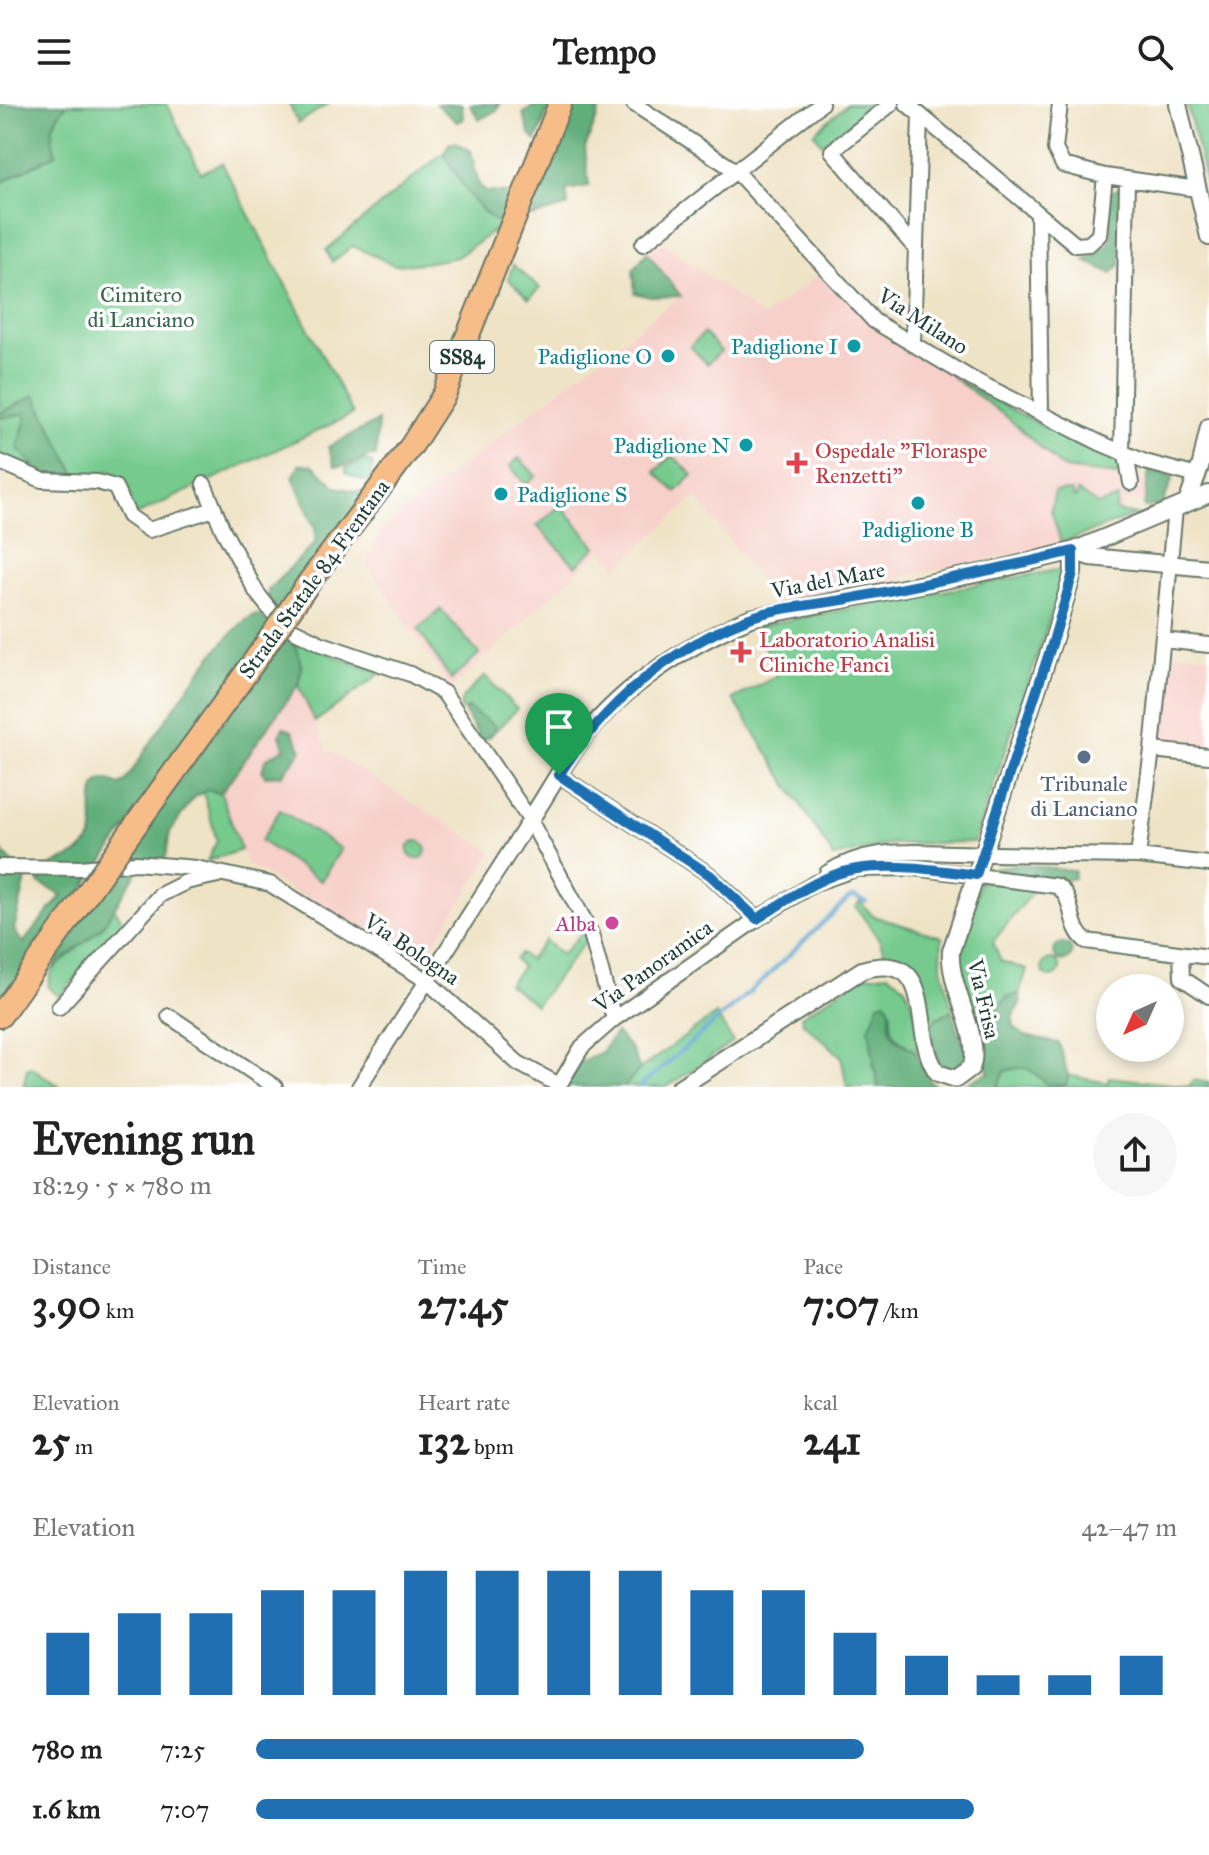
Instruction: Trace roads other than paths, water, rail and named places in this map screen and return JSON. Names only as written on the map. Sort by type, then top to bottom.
[{"type":"main road","name":"Strada Statale 84 Frentana","points":[[0,1016],[310,581],[412,445],[444,395],[560,104]]},
{"type":"street","name":"Via Milano","points":[[634,104],[736,171],[874,321],[913,345],[1124,454],[1202,476]]},
{"type":"street","points":[[643,244],[821,104]]},
{"type":"street","points":[[891,104],[832,151],[916,249]]},
{"type":"street","points":[[907,104],[1070,243],[1089,244],[1102,229],[1105,176]]},
{"type":"street","points":[[1060,104],[1055,149],[1059,160],[1068,168],[1197,189]]},
{"type":"street","points":[[1178,104],[1209,237]]},
{"type":"street","points":[[913,345],[920,115]]},
{"type":"street","points":[[1127,179],[1124,454],[1131,483]]},
{"type":"street","points":[[1038,215],[1041,413]]},
{"type":"street","points":[[1138,856],[1170,564],[1181,506],[1202,476],[1209,427]]},
{"type":"street","points":[[0,462],[42,480],[97,482],[115,487],[129,516],[149,530],[214,509]]},
{"type":"street","points":[[204,484],[257,593],[273,613],[293,630],[322,644],[410,674],[444,693],[530,820],[591,934],[614,1019]]},
{"type":"street","name":"Via del Mare","points":[[359,1087],[582,740],[630,689],[684,651],[750,618],[1000,569],[1073,551],[1209,494]]},
{"type":"street","points":[[1073,551],[1090,557],[1209,568]]},
{"type":"street","name":"Via Frisa","points":[[680,1087],[862,970],[877,966],[896,968],[917,987],[925,1046],[938,1073],[956,1079],[964,1075],[975,1058],[950,966],[955,934],[1054,638],[1073,573],[1073,551]]},
{"type":"street","points":[[1163,640],[1209,645]]},
{"type":"street","points":[[1152,750],[1209,756]]},
{"type":"street","points":[[559,775],[710,875],[757,919]]},
{"type":"street","points":[[815,883],[847,860],[885,852],[1138,856],[1209,864]]},
{"type":"street","name":"Via Bologna","points":[[0,867],[80,868],[136,863],[226,873],[270,884],[426,980],[518,1063],[558,1086]]},
{"type":"street","name":"Via Panoramica","points":[[558,1086],[582,1047],[614,1019],[757,919],[815,883],[856,869],[915,868],[1062,889],[1075,930],[1093,944],[1181,954]]},
{"type":"street","name":"Via Bologna","points":[[59,1007],[160,895],[186,882],[226,873]]},
{"type":"street","points":[[1209,957],[1181,954],[1179,972],[1209,996]]},
{"type":"street","points":[[169,1016],[275,1087]]},
{"type":"waterway","points":[[640,1087],[762,981],[849,898],[866,902]]},
{"type":"place","name":"Padiglione I","points":[[854,346]]},
{"type":"place","name":"Padiglione O","points":[[668,356]]},
{"type":"place","name":"Padiglione N","points":[[746,445]]},
{"type":"place","name":"Ospedale \"Floraspe Renzetti\"","points":[[797,463]]},
{"type":"place","name":"Padiglione S","points":[[501,494]]},
{"type":"place","name":"Padiglione B","points":[[918,503]]},
{"type":"place","name":"Laboratorio Analisi Cliniche Fanci","points":[[741,652]]},
{"type":"place","name":"Tribunale di Lanciano","points":[[1084,757]]},
{"type":"place","name":"Alba","points":[[612,923]]},
{"type":"park label","name":"Cimitero di Lanciano","points":[[141,306]]}]
